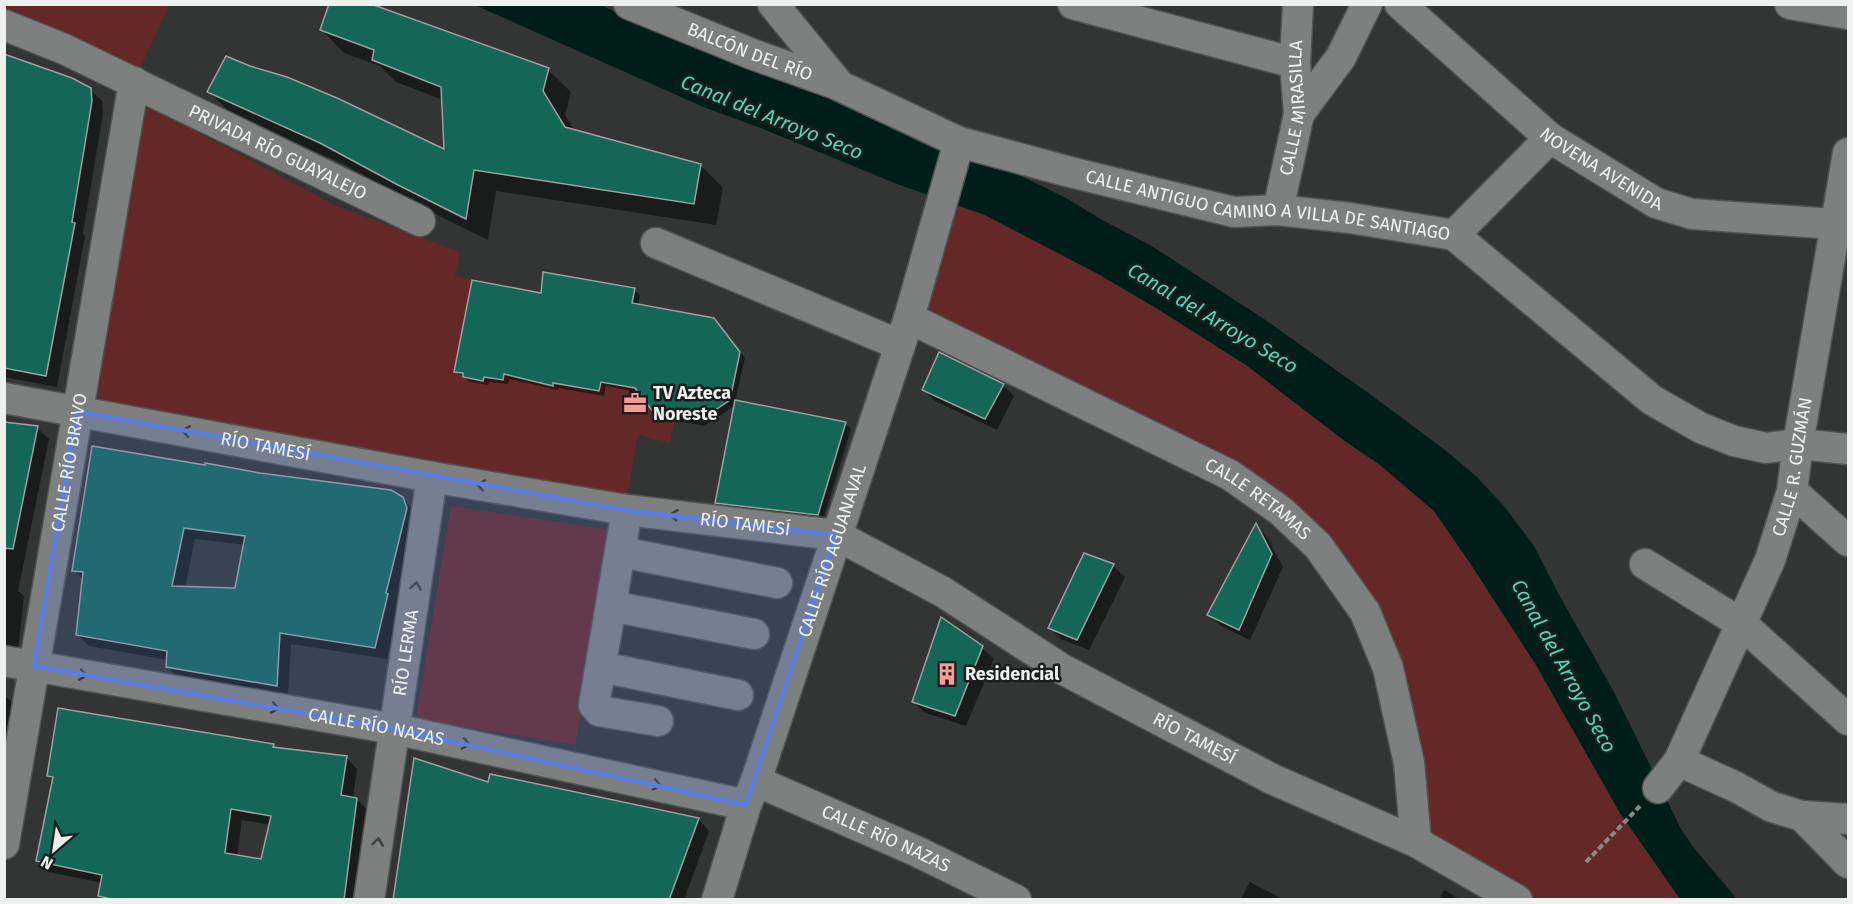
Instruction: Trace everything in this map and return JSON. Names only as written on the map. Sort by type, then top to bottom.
[{"type":"street","name":"BALCÓN DEL RÍO","points":[[629,4],[752,54],[840,86]]},
{"type":"street","points":[[773,4],[840,86],[957,146]]},
{"type":"street","points":[[1073,4],[1295,63]]},
{"type":"street","name":"CALLE MIRASILLA","points":[[1278,210],[1299,114],[1295,63],[1298,4]]},
{"type":"street","points":[[1299,114],[1341,57],[1367,4]]},
{"type":"street","name":"NOVENA AVENIDA","points":[[1400,4],[1550,138],[1656,203],[1692,214],[1843,225]]},
{"type":"street","points":[[1790,4],[1848,14]]},
{"type":"street","name":"PRIVADA RÍO GUAYALEJO","points":[[4,25],[64,49],[420,221]]},
{"type":"street","name":"CALLE RÍO BRAVO","points":[[4,844],[134,82]]},
{"type":"street","points":[[1454,235],[1550,138]]},
{"type":"street","name":"CALLE RÍO AGUANAVAL","points":[[717,900],[905,331],[957,146]]},
{"type":"street","name":"CALLE ANTIGUO CAMINO A VILLA DE SANTIAGO","points":[[957,146],[1234,212],[1278,210],[1350,218],[1454,235],[1652,400],[1701,428],[1734,441],[1766,448],[1798,444],[1848,449]]},
{"type":"street","name":"CALLE R. GUZMÁN","points":[[1658,788],[1679,761],[1742,624],[1770,560],[1792,491],[1798,444],[1843,225],[1848,153]]},
{"type":"street","name":"CALLE RETAMAS","points":[[656,243],[905,331],[1230,475],[1281,511],[1318,546],[1365,612],[1388,668],[1409,763],[1416,842]]},
{"type":"street","name":"RÍO TAMESÍ","points":[[4,398],[432,477],[627,510],[836,536],[943,592],[1062,669],[1272,779],[1416,842],[1517,900]]},
{"type":"street","name":"RÍO LERMA","points":[[369,900],[432,477]]},
{"type":"street","points":[[1792,491],[1848,541]]},
{"type":"street","points":[[627,510],[594,705],[599,711],[658,721]]},
{"type":"street","points":[[621,552],[777,583]]},
{"type":"street","points":[[1645,564],[1742,624],[1848,720]]},
{"type":"street","points":[[610,606],[754,634]]},
{"type":"street","name":"CALLE RÍO NAZAS","points":[[4,661],[751,793],[916,851],[1016,900]]},
{"type":"street","points":[[602,667],[738,695]]},
{"type":"street","points":[[1679,761],[1736,787],[1772,807],[1802,816],[1848,819]]},
{"type":"street","points":[[1802,816],[1848,863]]},
{"type":"path","points":[[1586,862],[1658,788]]},
{"type":"highlighted area","points":[[77,411],[627,510],[836,535],[746,805],[394,729],[34,666]]},
{"type":"shaded area","points":[[5,5],[169,5],[134,82],[5,26]]},
{"type":"shaded area","points":[[152,108],[337,206],[460,252],[455,276],[472,280],[455,371],[463,373],[463,377],[482,381],[484,377],[504,374],[552,385],[554,378],[586,384],[585,389],[599,391],[601,382],[635,388],[654,413],[675,417],[670,443],[638,435],[627,494],[98,402],[113,257],[139,111]]},
{"type":"shaded area","points":[[943,200],[985,215],[1098,274],[1246,365],[1342,439],[1380,465],[1434,511],[1536,666],[1620,813],[1680,899],[1517,899],[1416,842],[1388,668],[1281,511],[909,318]]},
{"type":"shaded area","points":[[451,506],[619,531],[575,745],[416,719]]},
{"type":"water","name":"Canal del Arroyo Seco","points":[[475,5],[600,5],[677,39],[824,94],[1017,174],[1066,198],[1150,245],[1261,317],[1367,392],[1476,476],[1504,506],[1534,546],[1615,694],[1681,829],[1737,899],[1680,899],[1620,813],[1536,665],[1434,511],[1380,465],[1342,439],[1246,365],[1098,274],[985,215],[897,184],[701,106]]},
{"type":"building","points":[[329,4],[371,4],[549,68],[543,91],[565,127],[701,164],[694,204],[474,170],[466,219],[320,143],[207,92],[226,56],[287,77],[337,98],[444,149],[441,87],[372,60],[374,50],[320,30]]},
{"type":"building","points":[[4,54],[72,78],[91,88],[92,101],[72,222],[75,223],[46,376],[4,368]]},
{"type":"building","points":[[543,272],[635,288],[632,303],[714,318],[740,352],[730,400],[699,421],[654,413],[635,388],[601,382],[599,391],[553,383],[553,386],[504,374],[503,380],[484,377],[483,381],[463,377],[463,373],[454,372],[472,280],[541,293]]},
{"type":"building","points":[[939,352],[1004,384],[985,419],[922,390]]},
{"type":"building","points":[[735,400],[846,422],[818,515],[715,503]]},
{"type":"building","points":[[4,422],[38,426],[13,549],[4,548]]},
{"type":"building","points":[[92,446],[205,465],[205,463],[260,473],[391,490],[403,497],[407,508],[375,648],[280,633],[277,686],[166,667],[167,651],[76,635],[83,572],[72,571]],"holes":[[[184,528],[245,536],[235,588],[172,586]]]},
{"type":"building","points":[[1256,523],[1272,554],[1239,630],[1207,615]]},
{"type":"building","name":"Residencial","points":[[1084,553],[1114,564],[1077,640],[1048,628]]},
{"type":"building","name":"Residencial","points":[[941,617],[983,646],[955,716],[912,702]]},
{"type":"building","points":[[58,708],[274,744],[273,747],[347,756],[341,795],[357,798],[344,900],[116,900],[98,896],[102,875],[36,861],[53,777],[47,776]],"holes":[[[231,809],[271,816],[261,859],[225,853]]]},
{"type":"building","points":[[414,758],[488,782],[490,774],[699,818],[669,900],[393,900]]},
{"type":"place","name":"TV Azteca Noreste","points":[[635,403]]},
{"type":"place","name":"Residencial","points":[[947,674]]}]
